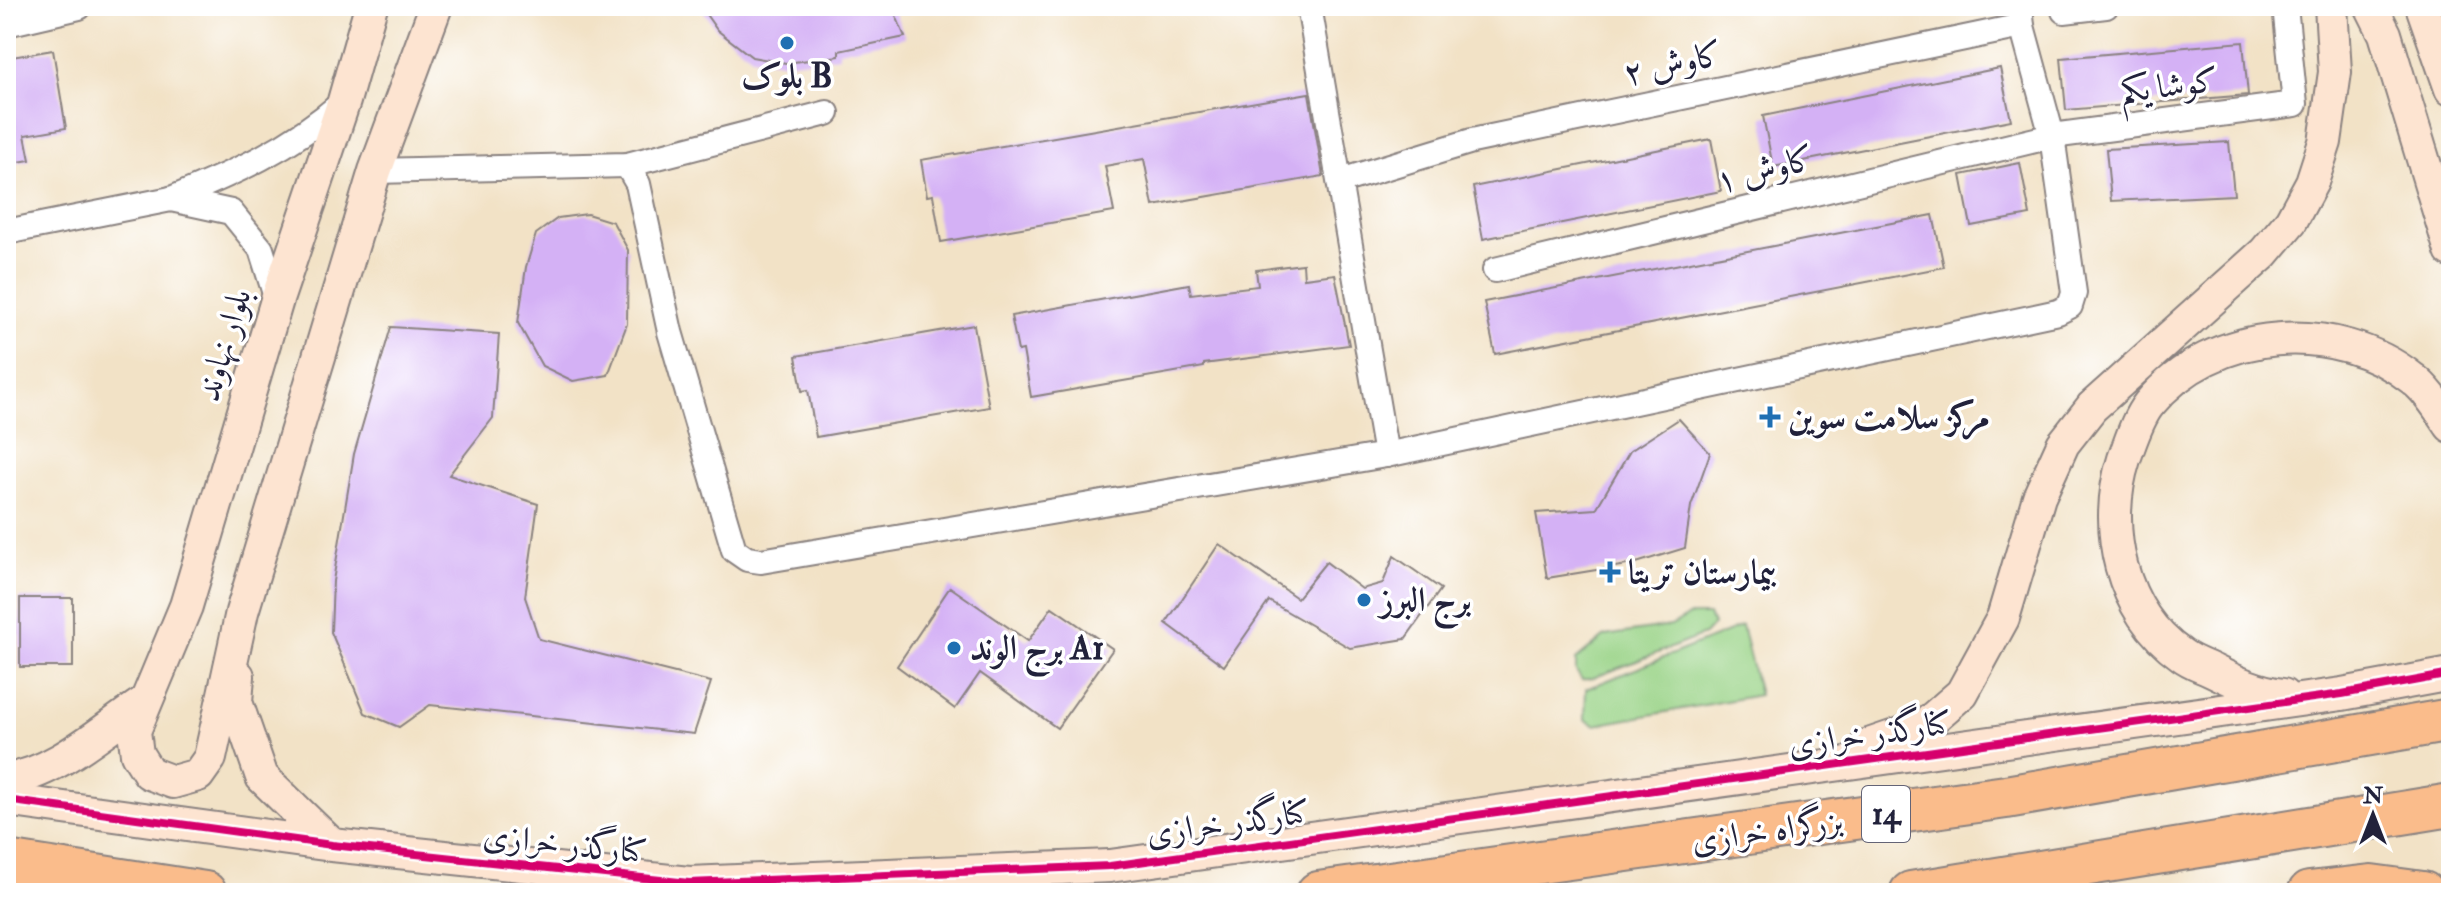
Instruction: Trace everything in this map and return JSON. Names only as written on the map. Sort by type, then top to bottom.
[{"type":"highway","name":"بزرگراه خرازی","points":[[1318,893],[2006,797],[2451,720]]},
{"type":"highway","name":"14","points":[[1911,893],[2451,805]]},
{"type":"highway","points":[[6,862],[205,893]]},
{"type":"highway","points":[[2309,893],[2371,886],[2423,893]]},
{"type":"street","name":"بلوار نهاوند","points":[[143,703],[157,682],[186,606],[277,300],[344,101],[371,6]]},
{"type":"street","points":[[143,703],[134,731],[137,754],[149,773],[173,782],[198,775],[210,758],[242,612],[375,171],[436,6]]},
{"type":"street","points":[[1309,6],[1386,455]]},
{"type":"street","points":[[2064,11],[2106,6]]},
{"type":"street","name":"کوشا یکم","points":[[2052,136],[2295,104],[2285,6]]},
{"type":"street","points":[[1786,772],[1924,726],[1962,693],[2003,618],[2039,497],[2063,444],[2092,407],[2264,253],[2291,221],[2312,182],[2325,142],[2335,72],[2331,6]]},
{"type":"street","points":[[2371,6],[2385,34],[2451,251]]},
{"type":"street","points":[[2422,6],[2451,89]]},
{"type":"street","points":[[6,24],[79,7]]},
{"type":"street","points":[[627,165],[638,184],[670,332],[734,550],[747,559],[761,561],[1386,455],[2058,312],[2070,306],[2074,293],[2052,136],[2021,16]]},
{"type":"street","name":"کاوش ۲","points":[[1341,181],[1472,141],[2021,16]]},
{"type":"street","points":[[6,232],[171,199],[251,166],[307,133],[344,101]]},
{"type":"street","points":[[375,171],[627,165],[827,113]]},
{"type":"street","name":"کاوش ۱","points":[[1495,270],[2052,136]]},
{"type":"street","points":[[171,199],[231,212],[261,249],[277,300]]},
{"type":"street","points":[[2342,694],[2279,695],[2239,684],[2181,655],[2151,625],[2130,591],[2116,540],[2113,513],[2118,479],[2132,436],[2148,406],[2199,364],[2241,347],[2291,338],[2320,339],[2372,353],[2414,379],[2451,426]]},
{"type":"street","points":[[242,612],[236,702],[262,777],[332,845]]},
{"type":"street","name":"کنارگذر خرازی","points":[[6,800],[332,845],[689,883],[1110,866],[2342,694],[2451,674]]},
{"type":"street","points":[[6,780],[22,777],[82,746],[143,703]]},
{"type":"green space","points":[[1690,615],[1709,615],[1713,625],[1704,635],[1593,678],[1582,680],[1576,671],[1576,660],[1605,636],[1671,626]]},
{"type":"green space","points":[[1742,626],[1759,695],[1595,725],[1585,720],[1586,689]]},
{"type":"building","name":"بلوک B","points":[[700,6],[892,6],[905,37],[839,51],[839,56],[786,63],[752,57],[717,30]]},
{"type":"building","points":[[2243,42],[2248,95],[2066,110],[2061,58]]},
{"type":"building","points":[[53,50],[66,128],[25,135],[30,160],[6,164],[6,58]]},
{"type":"building","points":[[2000,68],[2011,120],[1773,167],[1763,116]]},
{"type":"building","points":[[1309,93],[1323,176],[1153,206],[1144,159],[1105,166],[1114,212],[941,242],[933,195],[927,196],[921,160]]},
{"type":"building","points":[[1711,139],[1721,191],[1483,239],[1473,187]]},
{"type":"building","points":[[2229,142],[2234,195],[2111,201],[2106,149]]},
{"type":"building","points":[[2020,163],[2030,215],[1971,226],[1961,175]]},
{"type":"building","points":[[587,214],[613,222],[628,250],[627,324],[608,375],[573,381],[542,366],[518,323],[526,267],[536,234],[558,218]]},
{"type":"building","points":[[1933,215],[1944,267],[1495,354],[1484,302]]},
{"type":"building","points":[[1303,264],[1304,278],[1335,274],[1349,345],[1204,364],[1204,367],[1031,397],[1023,350],[1018,351],[1011,316],[1189,284],[1191,294],[1258,286],[1256,270]]},
{"type":"building","points":[[974,325],[989,407],[816,437],[808,390],[802,391],[796,356]]},
{"type":"building","points":[[391,327],[499,334],[493,418],[449,475],[538,504],[525,597],[539,639],[711,682],[694,734],[430,705],[399,727],[365,713],[331,632],[333,581],[354,454]]},
{"type":"building","name":"بیمارستان تریتا","points":[[1679,419],[1710,453],[1691,506],[1685,548],[1633,564],[1547,578],[1536,513],[1596,509],[1630,451]]},
{"type":"building","points":[[1219,544],[1297,598],[1326,562],[1362,589],[1383,583],[1394,556],[1441,589],[1405,639],[1350,648],[1269,601],[1224,666],[1166,623]]},
{"type":"building","points":[[950,587],[1028,641],[1052,607],[1113,649],[1057,728],[980,673],[955,709],[897,666]]},
{"type":"building","points":[[20,598],[73,598],[73,667],[20,667]]},
{"type":"cycle path","points":[[6,800],[332,845],[689,883],[1110,866],[2342,694],[2451,674]]},
{"type":"place","name":"بلوک B","points":[[787,43]]},
{"type":"place","name":"مرکز سلامت سوین","points":[[1770,417]]},
{"type":"place","name":"بیمارستان تریتا","points":[[1610,572]]},
{"type":"place","name":"برج البرز","points":[[1364,600]]},
{"type":"place","name":"برج الوند A1","points":[[954,648]]}]
